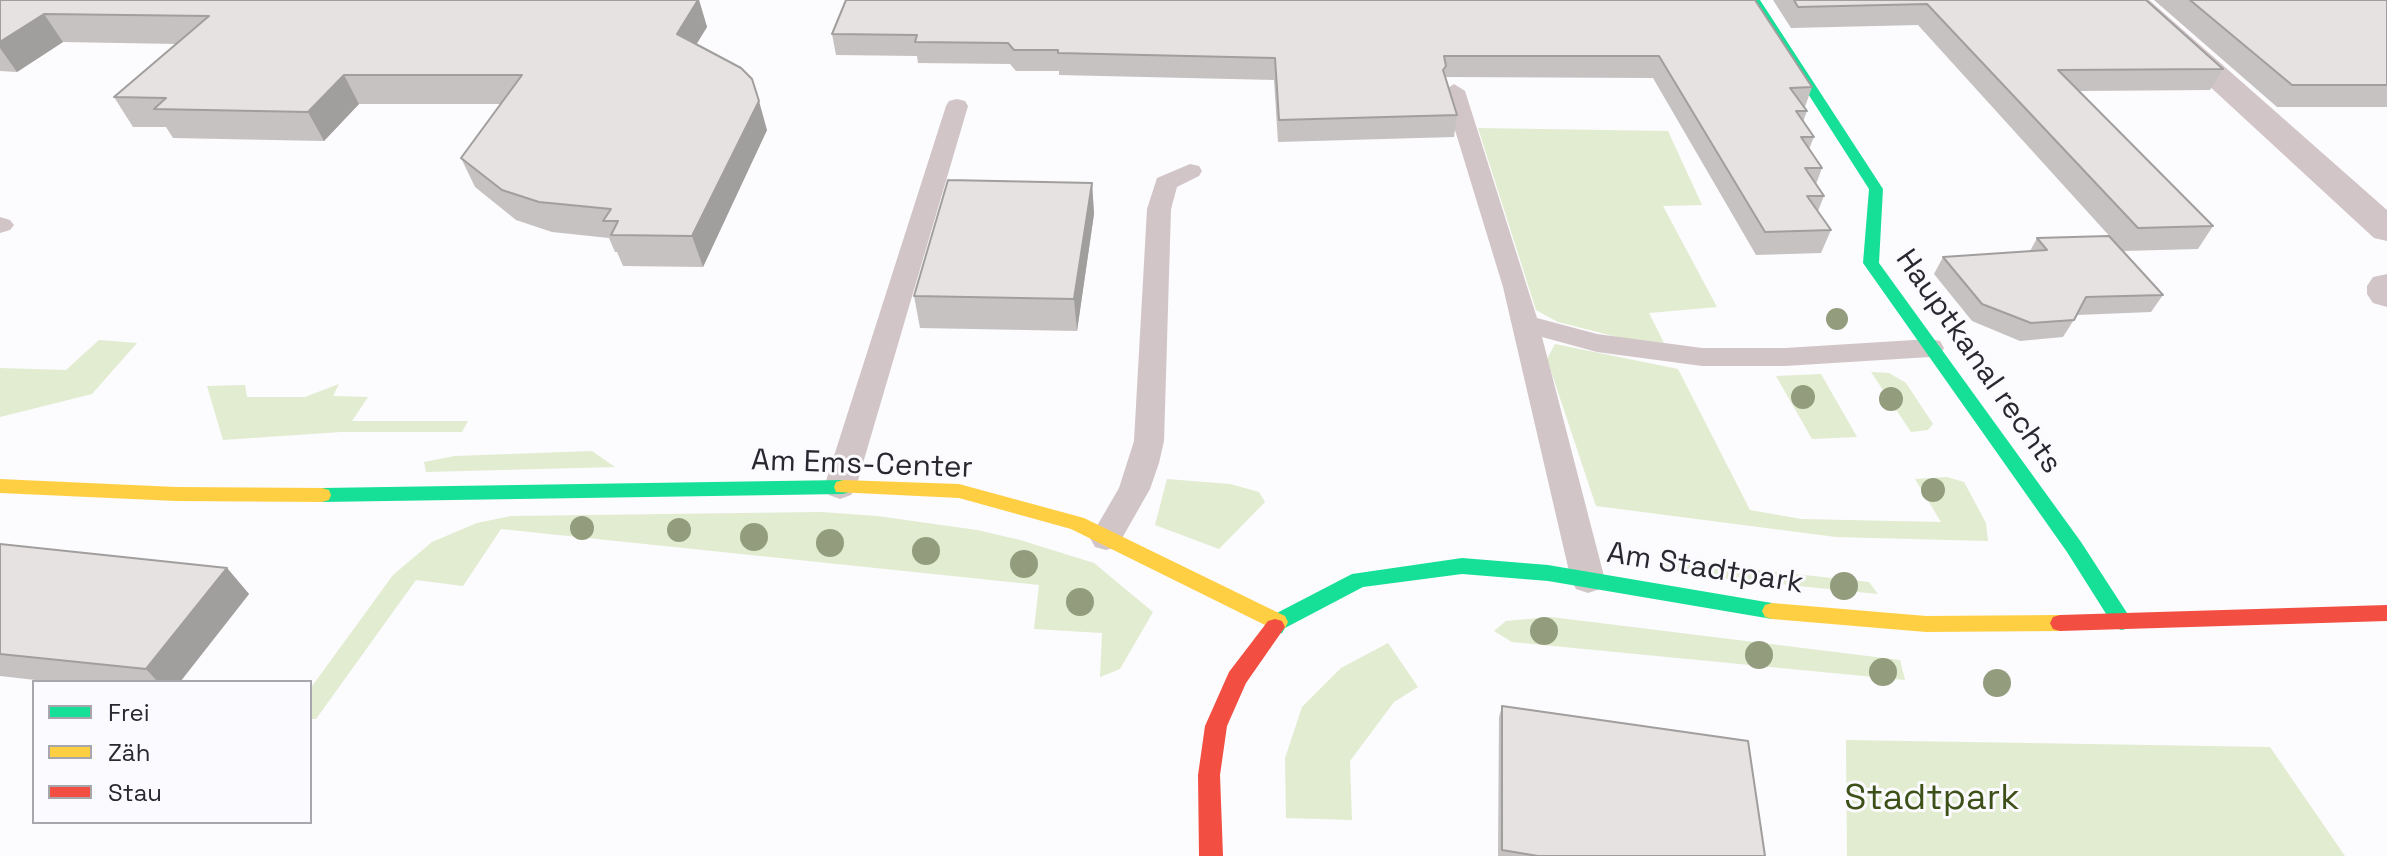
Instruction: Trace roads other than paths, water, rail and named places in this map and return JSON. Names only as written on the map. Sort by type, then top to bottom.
[{"type":"street","name":"Hauptkanal rechts","points":[[1754,0],[1876,189],[1871,263],[2074,547],[2122,622]]},
{"type":"street","points":[[2131,0],[2387,230]]},
{"type":"street","points":[[2387,286],[2387,294]]},
{"type":"street","name":"Am Ems-Center","points":[[0,486],[154,494],[417,495],[840,487],[959,491],[1077,523],[1278,622]]},
{"type":"street","name":"Am Stadtpark","points":[[1211,856],[1209,775],[1216,726],[1237,678],[1278,622],[1359,580],[1462,566],[1548,573],[1772,611],[1926,624],[2122,622],[2387,613]]},
{"type":"lane","points":[[1454,91],[1524,323],[1588,580]]},
{"type":"lane","points":[[840,487],[957,106]]},
{"type":"lane","points":[[1106,538],[1134,489],[1149,441],[1159,209],[1166,183],[1190,171]]},
{"type":"lane","points":[[1524,323],[1597,343],[1702,357],[1785,357],[1930,348]]},
{"type":"park label","name":"Stadtpark","points":[[1932,799]]}]
